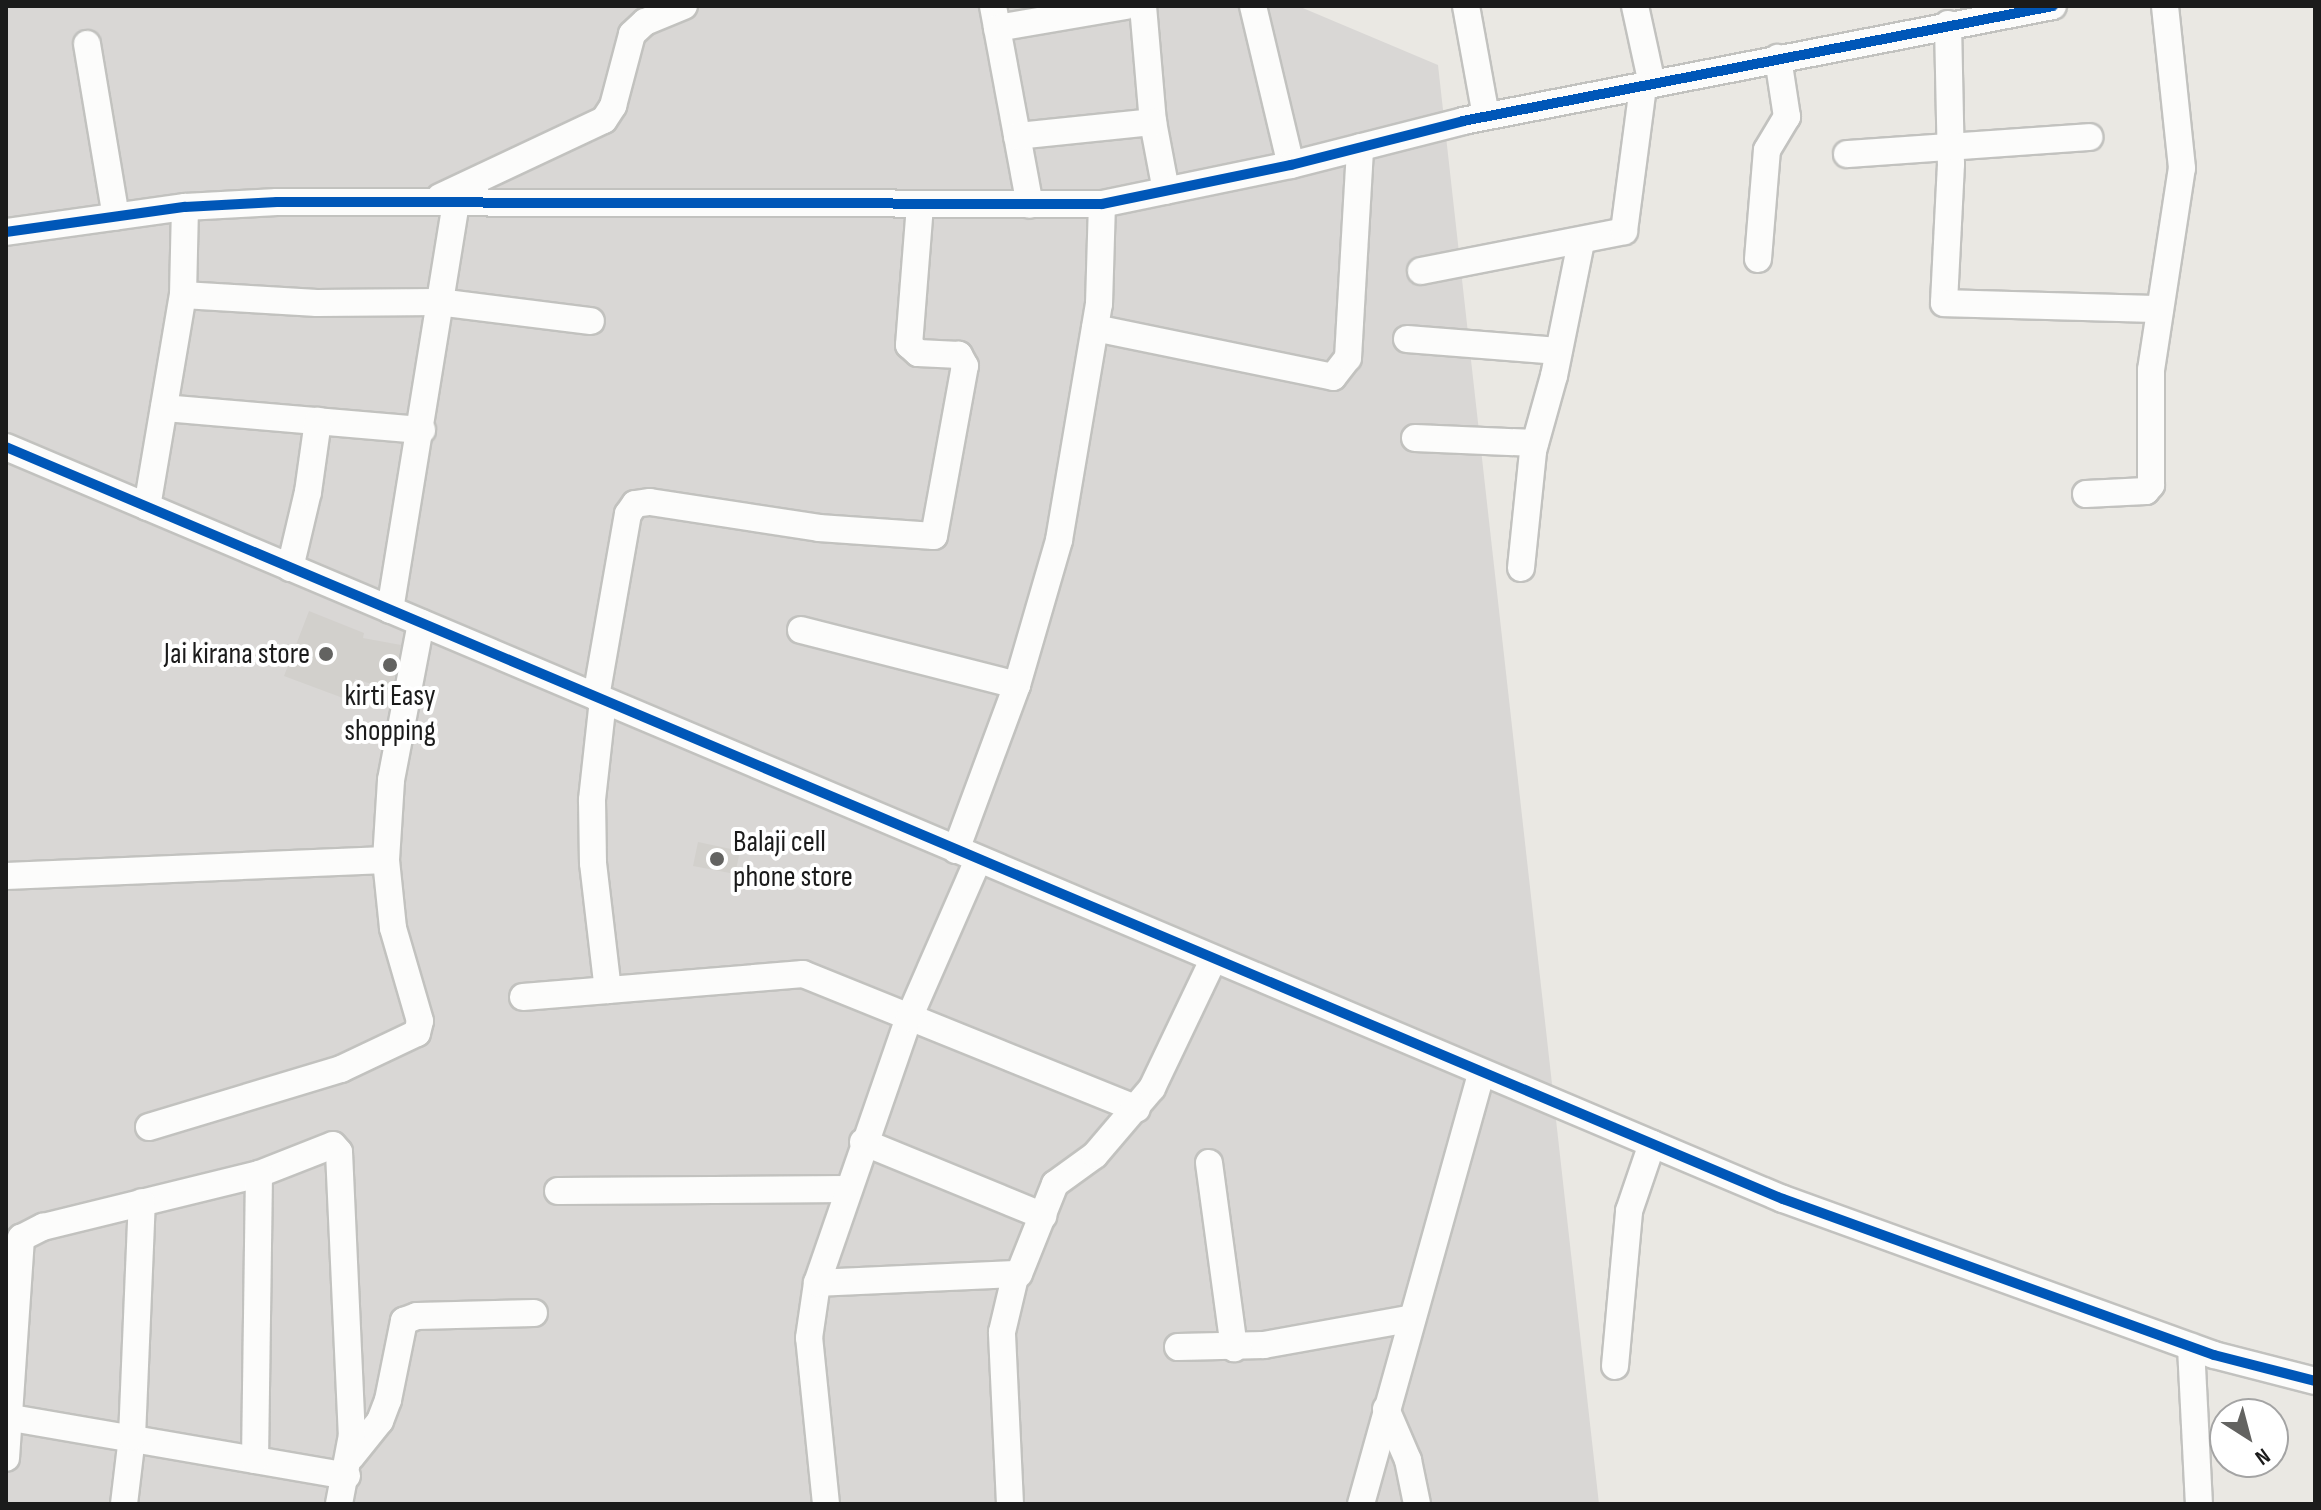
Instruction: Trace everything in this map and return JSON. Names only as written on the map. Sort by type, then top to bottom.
[{"type":"street","points":[[444,201],[604,120],[613,106],[632,34],[645,22],[684,6]]},
{"type":"street","points":[[1030,205],[995,17],[1126,6]]},
{"type":"street","points":[[1143,6],[1153,122],[1166,191]]},
{"type":"street","points":[[1253,6],[1291,165]]},
{"type":"street","points":[[1466,6],[1486,116]]},
{"type":"street","points":[[1421,271],[1619,234],[1628,226],[1647,85],[1635,6]]},
{"type":"street","points":[[6,232],[185,207],[444,201],[920,206],[1102,204],[1291,165],[1486,116],[2053,6]]},
{"type":"street","points":[[2086,494],[2149,489],[2150,387],[2182,168],[2165,6]]},
{"type":"street","points":[[1948,24],[1951,147],[1946,305],[2160,309]]},
{"type":"street","points":[[87,44],[116,217]]},
{"type":"street","points":[[1758,259],[1768,146],[1787,121],[1778,58]]},
{"type":"street","points":[[1017,136],[1153,122]]},
{"type":"street","points":[[1847,154],[2089,137]]},
{"type":"street","points":[[1095,328],[1333,377],[1348,358],[1360,147]]},
{"type":"street","points":[[390,610],[422,430],[438,302],[444,201]]},
{"type":"street","points":[[826,1504],[809,1338],[817,1283],[863,1142],[967,855],[1068,498],[1095,328],[1102,204]]},
{"type":"street","points":[[608,990],[593,863],[592,800],[600,699],[628,514],[635,504],[650,502],[819,528],[934,536],[965,366],[959,355],[918,353],[909,345],[920,206]]},
{"type":"street","points":[[147,507],[183,295],[185,207]]},
{"type":"street","points":[[1521,568],[1535,443],[1559,351],[1581,242]]},
{"type":"street","points":[[183,295],[317,303],[438,302],[591,321]]},
{"type":"street","points":[[1407,339],[1559,351]]},
{"type":"street","points":[[164,408],[422,430]]},
{"type":"street","points":[[290,568],[308,492],[318,421]]},
{"type":"street","points":[[1415,438],[1535,443]]},
{"type":"street","points":[[6,447],[1783,1199],[2191,1347],[2315,1381]]},
{"type":"street","points":[[149,1127],[341,1069],[417,1033],[420,1021],[393,928],[386,860],[391,780],[421,623]]},
{"type":"street","points":[[801,630],[1017,685]]},
{"type":"street","points":[[6,876],[386,860]]},
{"type":"street","points":[[817,1283],[1015,1277],[1022,1272],[1057,1181],[1095,1155],[1137,1109],[1213,960]]},
{"type":"street","points":[[523,997],[803,974],[1137,1109]]},
{"type":"street","points":[[1361,1504],[1409,1319],[1481,1073]]},
{"type":"street","points":[[863,1142],[1043,1216]]},
{"type":"street","points":[[1615,1366],[1629,1211],[1652,1144]]},
{"type":"street","points":[[6,1458],[21,1238],[43,1227],[259,1174],[332,1145],[339,1152],[349,1466],[339,1504]]},
{"type":"street","points":[[1209,1163],[1234,1348]]},
{"type":"street","points":[[255,1460],[259,1174]]},
{"type":"street","points":[[558,1191],[847,1189]]},
{"type":"street","points":[[124,1504],[132,1437],[142,1202]]},
{"type":"street","points":[[1010,1504],[1002,1332],[1015,1277]]},
{"type":"street","points":[[349,1466],[384,1410],[404,1321],[417,1316],[534,1313]]},
{"type":"street","points":[[1178,1347],[1234,1348],[1409,1319]]},
{"type":"street","points":[[2191,1347],[2199,1504]]},
{"type":"street","points":[[1386,1409],[1408,1460],[1417,1504]]},
{"type":"street","points":[[8,1417],[255,1460],[349,1466]]},
{"type":"shaded area","points":[[6,6],[1298,6],[1438,65],[1599,1504],[6,1504]]},
{"type":"building","name":"Jai kirana store","points":[[309,611],[364,633],[363,638],[401,645],[392,690],[355,679],[351,701],[284,676]]},
{"type":"building","name":"Balaji cell phone store","points":[[698,842],[740,851],[735,874],[693,866]]},
{"type":"cycle path","points":[[6,232],[185,207],[277,202],[1102,204],[1291,165],[1463,121],[2053,6]]},
{"type":"cycle path","points":[[6,447],[1783,1199],[2214,1355],[2315,1381]]},
{"type":"place","name":"Jai kirana store","points":[[326,654]]},
{"type":"place","name":"kirti Easy shopping","points":[[390,665]]},
{"type":"place","name":"Balaji cell phone store","points":[[717,859]]}]
